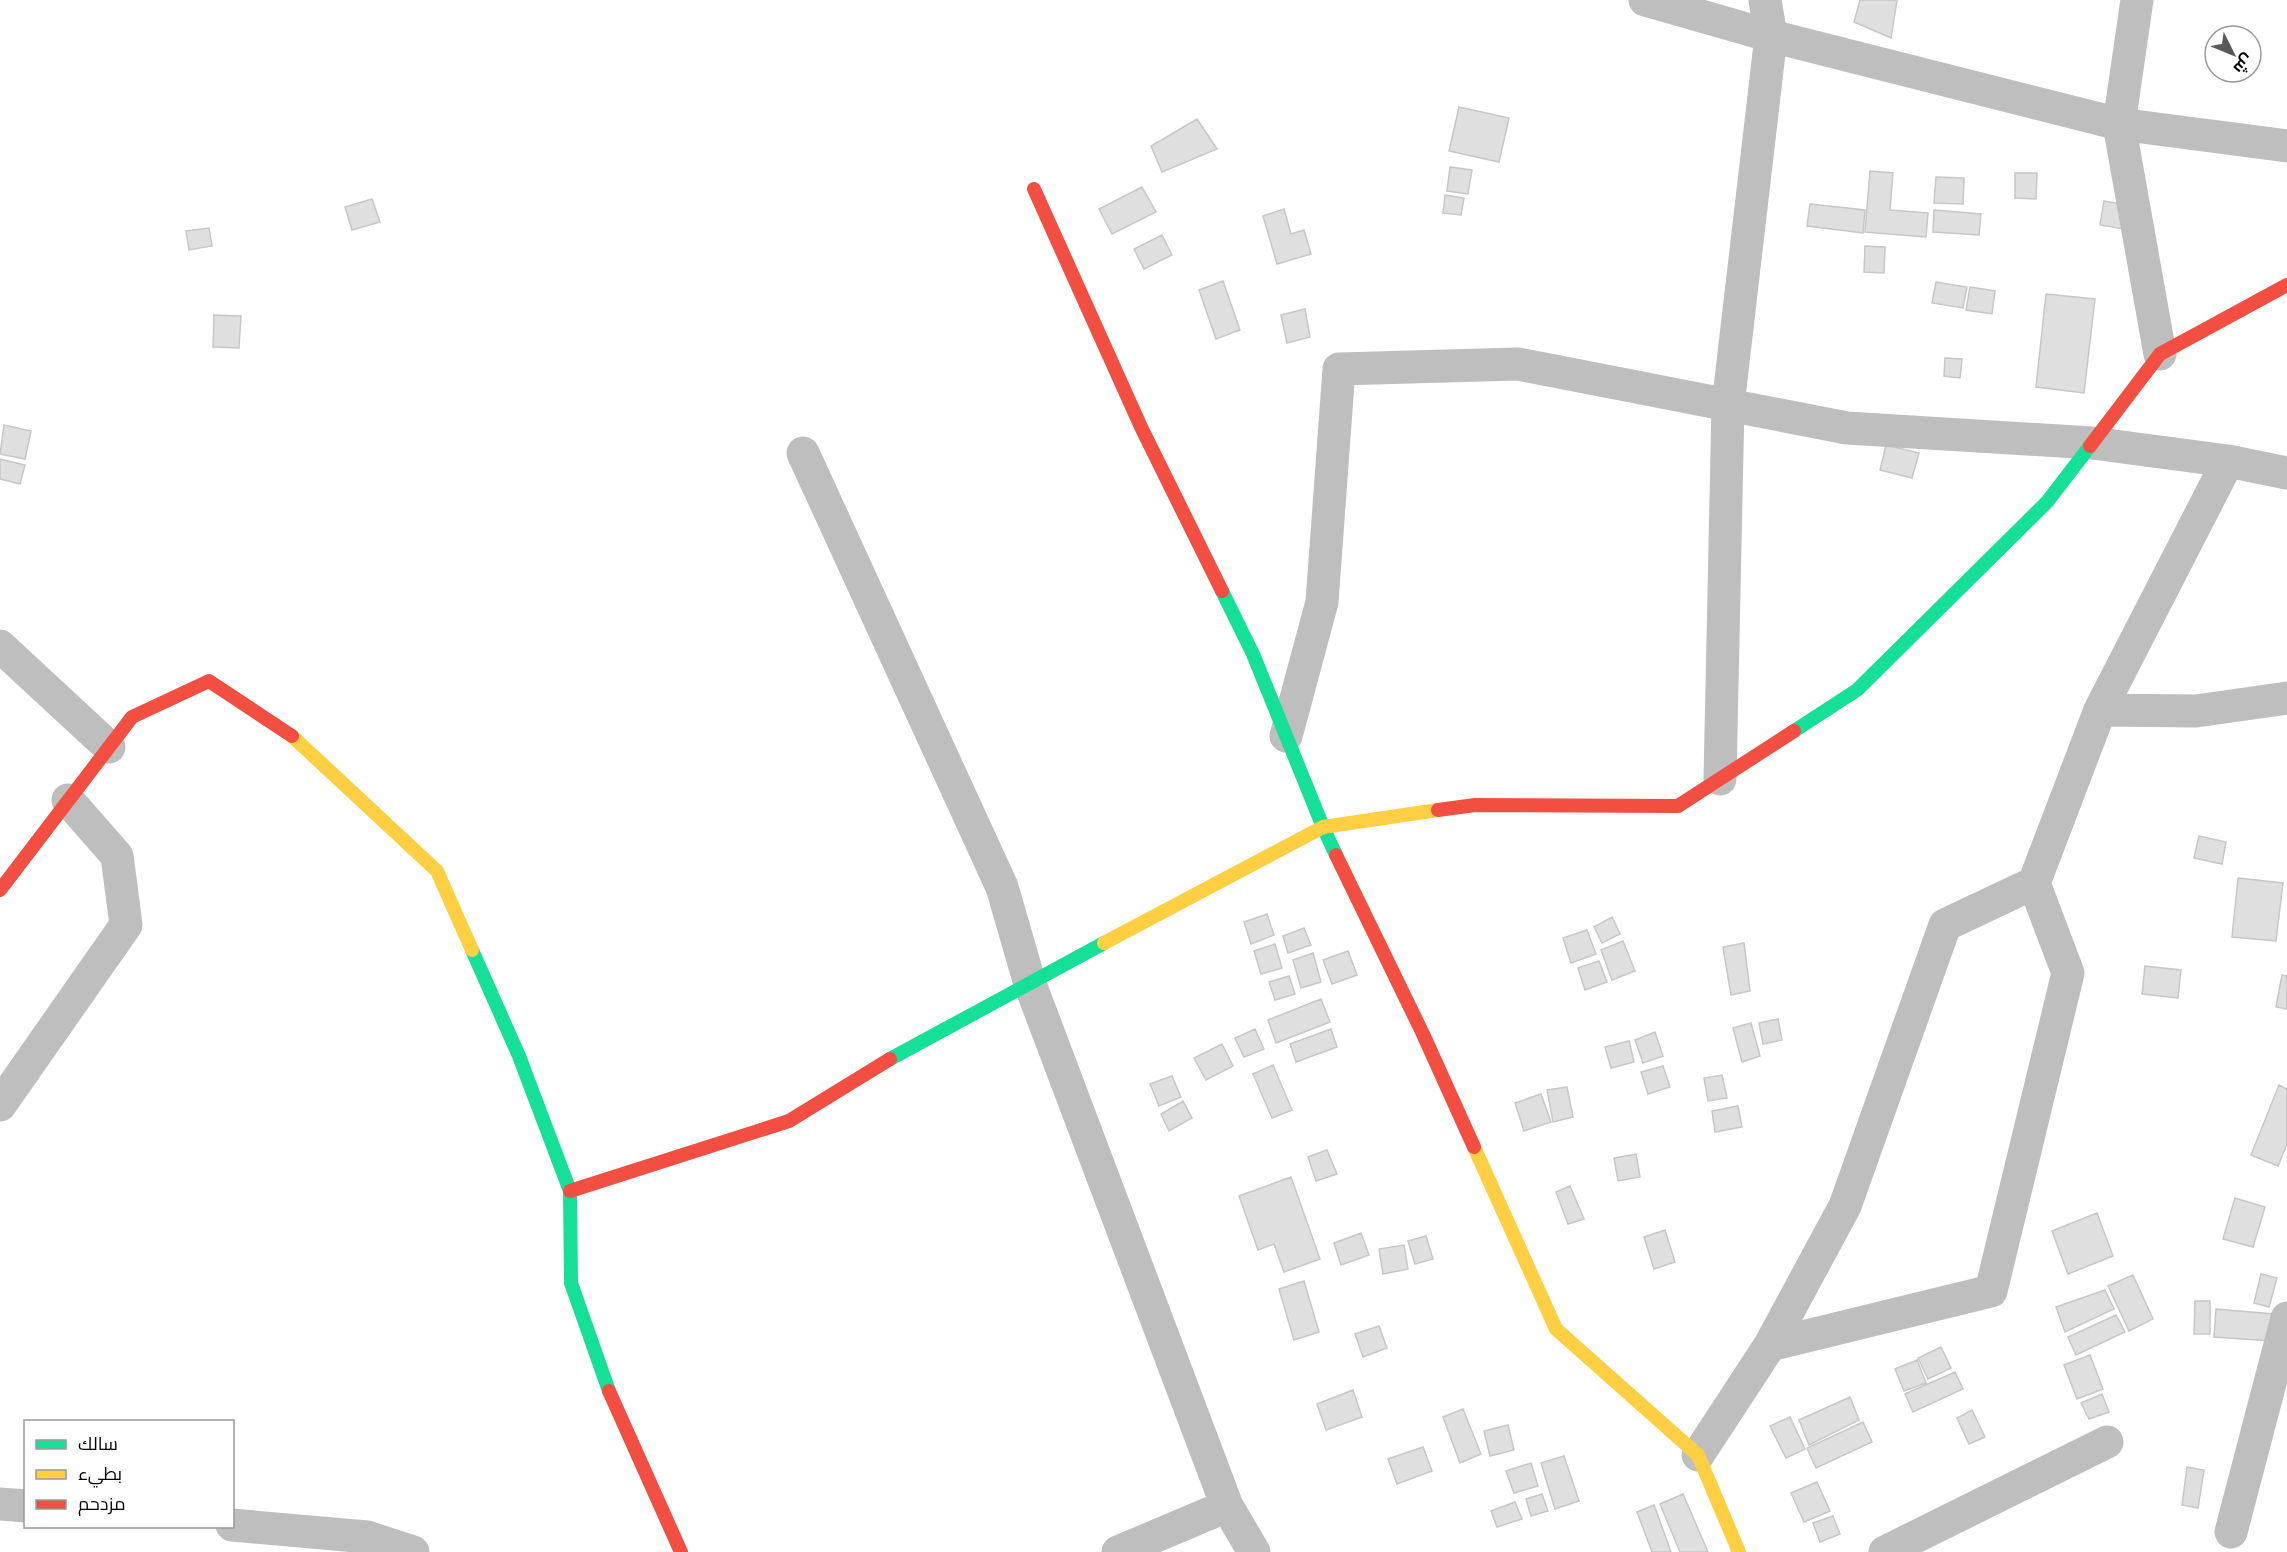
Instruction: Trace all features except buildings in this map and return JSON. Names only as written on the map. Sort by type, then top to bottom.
[{"type":"street","points":[[1645,0],[1772,36],[2119,124],[2287,146]]},
{"type":"street","points":[[1720,779],[1728,405],[1772,36],[1765,0]]},
{"type":"street","points":[[2137,0],[2119,124],[2160,354]]},
{"type":"street","points":[[1034,189],[1141,427],[1253,654],[1323,827],[1423,1034],[1556,1329],[1698,1455],[1739,1552]]},
{"type":"street","points":[[570,1191],[789,1122],[906,1049],[1323,827],[1475,805],[1678,806],[1857,690],[2047,502],[2160,354],[2287,285]]},
{"type":"street","points":[[1286,736],[1322,602],[1339,369],[1518,364],[1847,428],[2092,443],[2228,461],[2287,473]]},
{"type":"street","points":[[803,453],[1002,887],[1030,984],[1227,1506],[1254,1552]]},
{"type":"street","points":[[1770,1345],[1992,1291],[2068,973],[2034,883],[2100,710],[2228,461]]},
{"type":"street","points":[[0,646],[109,747]]},
{"type":"street","points":[[0,890],[132,717],[209,681],[297,740],[437,871],[519,1056],[570,1191],[571,1283],[603,1378],[681,1552]]},
{"type":"street","points":[[2100,710],[2196,711],[2287,698]]},
{"type":"street","points":[[0,1105],[126,925],[117,856],[68,800]]},
{"type":"street","points":[[1698,1455],[1770,1345],[1845,1206],[1945,925],[2034,883]]},
{"type":"street","points":[[2230,1532],[2287,1318]]},
{"type":"street","points":[[1885,1552],[2107,1442]]},
{"type":"street","points":[[0,1504],[24,1506]]},
{"type":"street","points":[[1118,1552],[1227,1506]]},
{"type":"street","points":[[234,1525],[367,1537],[412,1552]]},
{"type":"traffic: fast","points":[[1794,731],[1857,690],[2047,502],[2090,446]]},
{"type":"traffic: fast","points":[[1222,591],[1253,654],[1336,855]]},
{"type":"traffic: fast","points":[[890,1059],[1104,943]]},
{"type":"traffic: fast","points":[[472,950],[519,1056],[570,1191],[571,1283],[609,1391]]},
{"type":"traffic: slow","points":[[292,736],[437,871],[472,950]]},
{"type":"traffic: slow","points":[[1104,943],[1323,827],[1438,810]]},
{"type":"traffic: slow","points":[[1474,1147],[1556,1329],[1698,1455],[1739,1552]]},
{"type":"traffic: jam","points":[[1034,189],[1141,427],[1222,591]]},
{"type":"traffic: jam","points":[[2090,446],[2160,354],[2287,285]]},
{"type":"traffic: jam","points":[[0,890],[132,717],[209,681],[292,736]]},
{"type":"traffic: jam","points":[[1438,810],[1475,805],[1678,806],[1794,731]]},
{"type":"traffic: jam","points":[[1336,855],[1423,1034],[1474,1147]]},
{"type":"traffic: jam","points":[[570,1191],[789,1121],[890,1059]]},
{"type":"traffic: jam","points":[[609,1391],[681,1552]]}]
